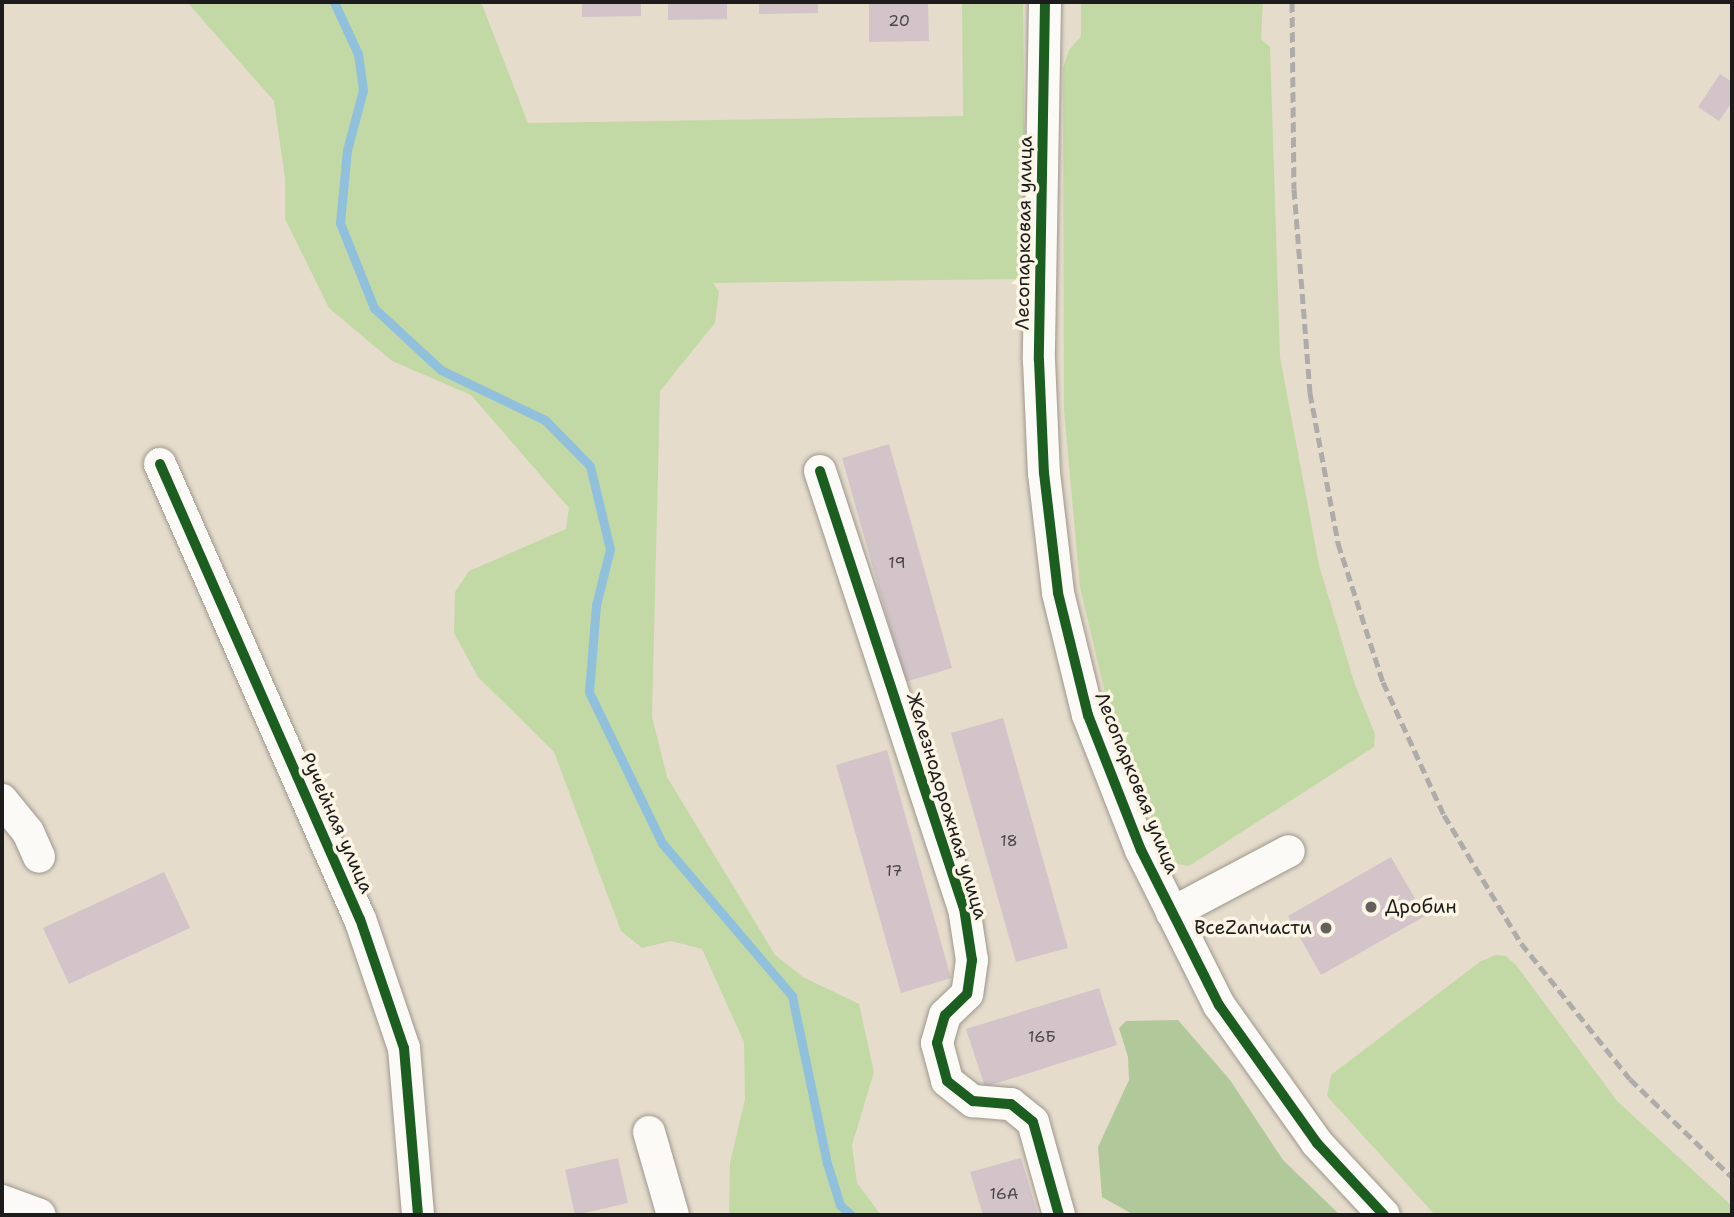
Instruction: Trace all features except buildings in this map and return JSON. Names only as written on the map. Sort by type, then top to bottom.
[{"type":"street","name":"Лесопарковая улица","points":[[1045,2],[1039,360],[1044,473],[1058,593],[1088,715],[1141,850],[1219,1005],[1317,1143],[1384,1215]]},
{"type":"street","name":"Ручейная улица","points":[[160,464],[360,919],[404,1048],[418,1215]]},
{"type":"street","name":"Железнодорожная улица","points":[[820,471],[964,908],[972,960],[967,994],[945,1015],[937,1043],[947,1082],[973,1101],[1011,1104],[1033,1122],[1059,1215]]},
{"type":"street","points":[[2,800],[27,832],[39,857]]},
{"type":"street","points":[[1172,913],[1289,851]]},
{"type":"street","points":[[649,1132],[673,1215]]},
{"type":"street","points":[[2,1201],[40,1215]]},
{"type":"green space","points":[[187,2],[481,2],[528,123],[963,116],[962,2],[1023,2],[1026,279],[713,283],[719,291],[715,323],[660,391],[652,717],[667,777],[775,955],[803,977],[859,1004],[874,1072],[852,1145],[857,1183],[881,1215],[729,1215],[730,1163],[745,1099],[744,1042],[702,949],[671,941],[642,948],[621,931],[554,752],[478,677],[454,633],[455,592],[469,571],[566,529],[569,508],[471,395],[392,361],[329,308],[285,219],[285,179],[274,101]]},
{"type":"green space","points":[[1081,2],[1263,2],[1261,39],[1270,47],[1280,357],[1319,565],[1355,685],[1375,734],[1374,747],[1189,866],[1178,864],[1160,840],[1112,722],[1080,587],[1064,410],[1063,68],[1069,50],[1081,36]]},
{"type":"green space","points":[[1496,955],[1506,956],[1516,965],[1617,1101],[1732,1206],[1732,1215],[1435,1215],[1327,1096],[1331,1075],[1481,961]]},
{"type":"green space","points":[[1178,1020],[1230,1080],[1283,1160],[1340,1215],[1134,1215],[1102,1197],[1098,1147],[1129,1080],[1128,1057],[1119,1028],[1126,1021]]},
{"type":"waterway","points":[[334,2],[358,54],[363,90],[347,150],[340,223],[374,308],[441,370],[545,420],[590,466],[610,549],[596,605],[589,692],[662,843],[792,996],[827,1163],[840,1205],[851,1215]]},
{"type":"railway","points":[[1292,2],[1294,189],[1310,393],[1338,543],[1383,682],[1444,815],[1521,943],[1630,1079],[1732,1177]]},
{"type":"cycle path","points":[[1045,2],[1039,360],[1044,473],[1058,593],[1088,715],[1141,850],[1219,1005],[1317,1143],[1384,1215]]},
{"type":"cycle path","points":[[160,464],[360,919],[404,1048],[418,1215]]},
{"type":"cycle path","points":[[820,471],[964,908],[972,960],[967,994],[945,1015],[937,1043],[947,1081],[973,1101],[1011,1104],[1033,1122],[1059,1215]]},
{"type":"place","name":"Дробин","points":[[1371,907]]},
{"type":"place","name":"ВсеZапчасти","points":[[1326,928]]}]
